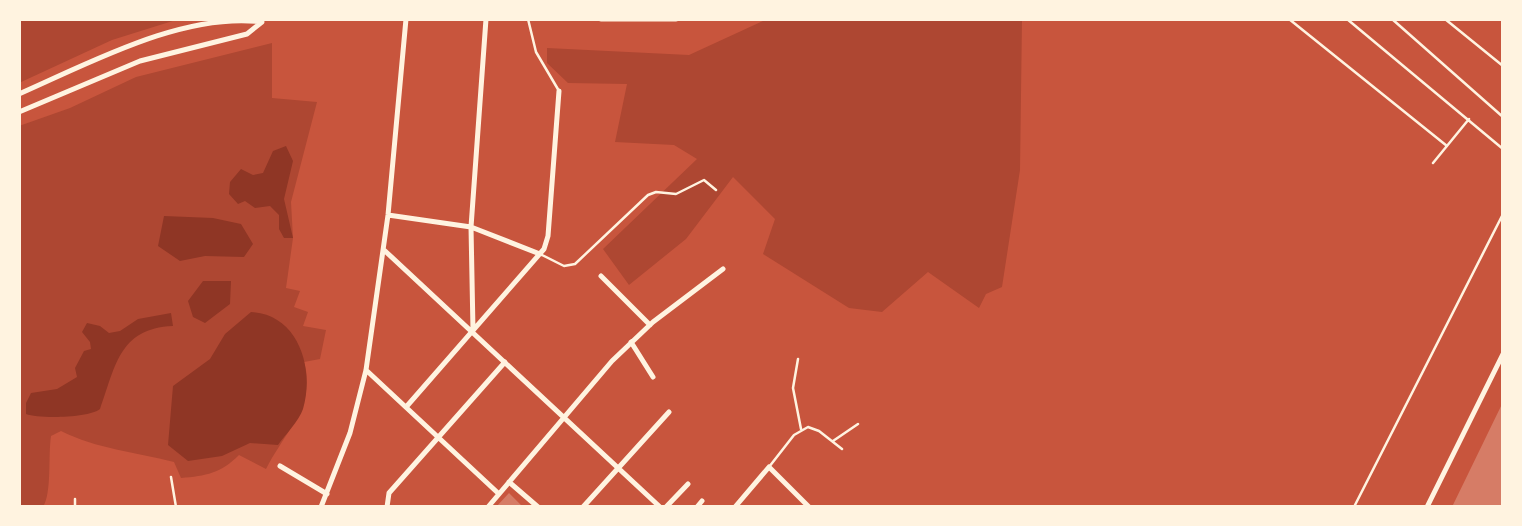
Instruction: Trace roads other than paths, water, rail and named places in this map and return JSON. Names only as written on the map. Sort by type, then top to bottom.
[{"type":"street","points":[[19,112],[140,61],[247,34],[270,19]]},
{"type":"street","points":[[321,507],[350,433],[366,370],[388,215],[406,19]]},
{"type":"street","points":[[473,330],[471,227],[486,19]]},
{"type":"street","points":[[601,19],[641,22],[676,19]]},
{"type":"street","points":[[19,94],[110,54],[179,31],[246,20],[262,22]]},
{"type":"street","points":[[407,406],[540,254],[548,236],[559,91]]},
{"type":"street","points":[[388,215],[471,227],[540,254]]},
{"type":"street","points":[[384,250],[473,330],[660,507]]},
{"type":"street","points":[[488,507],[631,342],[723,269]]},
{"type":"street","points":[[601,276],[650,325]]},
{"type":"street","points":[[631,342],[653,377]]},
{"type":"street","points":[[1427,507],[1503,354]]},
{"type":"street","points":[[387,507],[389,493],[505,362]]},
{"type":"street","points":[[366,370],[439,435],[499,494]]},
{"type":"street","points":[[583,507],[669,412]]},
{"type":"street","points":[[280,466],[327,494]]},
{"type":"street","points":[[735,507],[769,467],[809,507]]},
{"type":"street","points":[[509,482],[538,507]]},
{"type":"street","points":[[666,507],[688,484]]},
{"type":"street","points":[[697,507],[702,501]]},
{"type":"lane","points":[[528,19],[539,58],[559,91]]},
{"type":"lane","points":[[1289,19],[1447,146]]},
{"type":"lane","points":[[1347,19],[1503,149]]},
{"type":"lane","points":[[1392,19],[1503,117]]},
{"type":"lane","points":[[1445,19],[1503,66]]},
{"type":"lane","points":[[1433,163],[1469,119]]},
{"type":"lane","points":[[540,254],[564,266],[575,264],[648,195],[656,192],[676,194],[704,180],[716,190]]},
{"type":"lane","points":[[1353,507],[1503,214]]},
{"type":"lane","points":[[798,359],[793,388],[801,429]]},
{"type":"lane","points":[[833,441],[858,424]]},
{"type":"lane","points":[[769,467],[801,429],[812,428],[842,449]]},
{"type":"lane","points":[[171,477],[176,507]]},
{"type":"lane","points":[[75,499],[75,507]]}]
